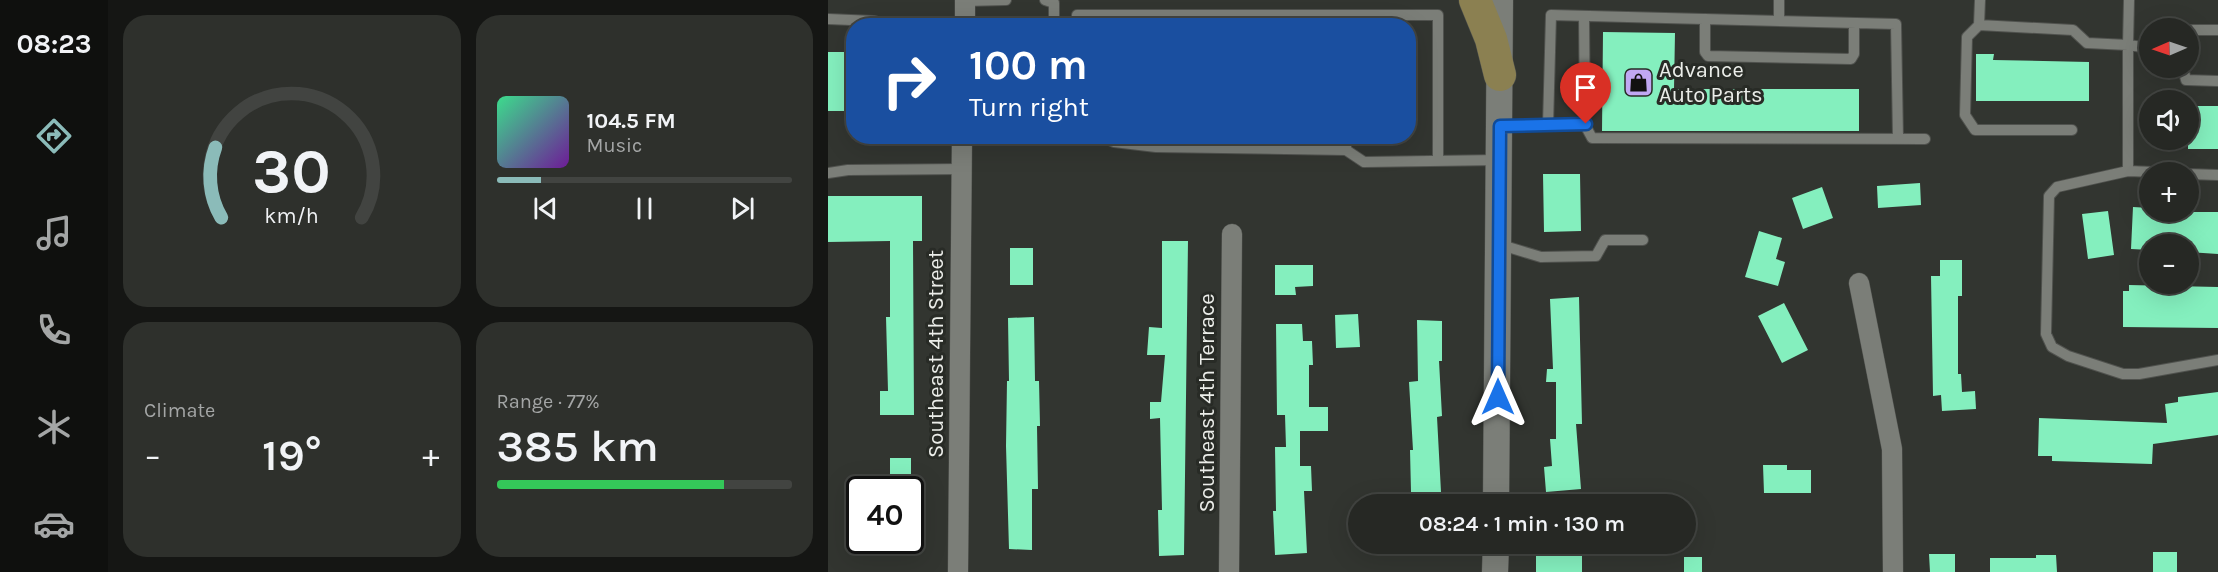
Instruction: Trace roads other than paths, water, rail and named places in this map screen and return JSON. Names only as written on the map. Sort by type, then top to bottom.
[{"type":"main road","points":[[1475,0],[1491,39],[1500,75]]},
{"type":"street","points":[[1496,494],[1500,0]]},
{"type":"street","points":[[965,1],[965,18]]},
{"type":"street","name":"Southeast 4th Street","points":[[958,572],[962,144]]},
{"type":"street","name":"Southeast 4th Terrace","points":[[1229,572],[1232,234]]},
{"type":"street","points":[[1859,283],[1892,449],[1893,572]]},
{"type":"street","points":[[1495,572],[1496,554]]},
{"type":"lane","points":[[965,1],[1006,0]]},
{"type":"lane","points":[[1046,0],[1054,3],[1054,18]]},
{"type":"lane","points":[[1779,0],[1779,21]]},
{"type":"lane","points":[[1980,0],[1979,25],[1967,37],[1965,115],[1975,130],[2072,130]]},
{"type":"lane","points":[[2128,171],[2129,0]]},
{"type":"lane","points":[[1077,18],[1077,15],[1239,18]]},
{"type":"lane","points":[[1383,18],[1438,15],[1438,160]]},
{"type":"lane","points":[[1548,125],[1551,15],[1896,24],[1898,138]]},
{"type":"lane","points":[[1584,16],[1586,124],[1592,138],[1925,139]]},
{"type":"lane","points":[[828,19],[846,20]]},
{"type":"lane","points":[[1706,19],[1705,52],[1708,57],[1851,59],[1854,54],[1854,23]]},
{"type":"lane","points":[[1979,25],[2073,30],[2087,43],[2139,46]]},
{"type":"lane","points":[[2199,30],[2218,30]]},
{"type":"lane","points":[[2186,78],[2186,80],[2218,81]]},
{"type":"lane","points":[[1500,126],[1586,124]]},
{"type":"lane","points":[[1131,144],[1156,147],[1346,150],[1364,162],[1498,160]]},
{"type":"lane","points":[[1346,144],[1346,150]]},
{"type":"lane","points":[[828,173],[848,170],[962,169]]},
{"type":"lane","points":[[2139,171],[2128,171],[2057,187],[2049,196],[2046,334],[2052,347],[2068,356],[2123,374],[2139,374],[2218,360]]},
{"type":"lane","points":[[2199,174],[2218,175]]},
{"type":"lane","points":[[1498,244],[1541,256],[1596,256],[1605,240],[1643,240]]},
{"type":"place","name":"Advance Auto Parts","points":[[1638,82]]}]
